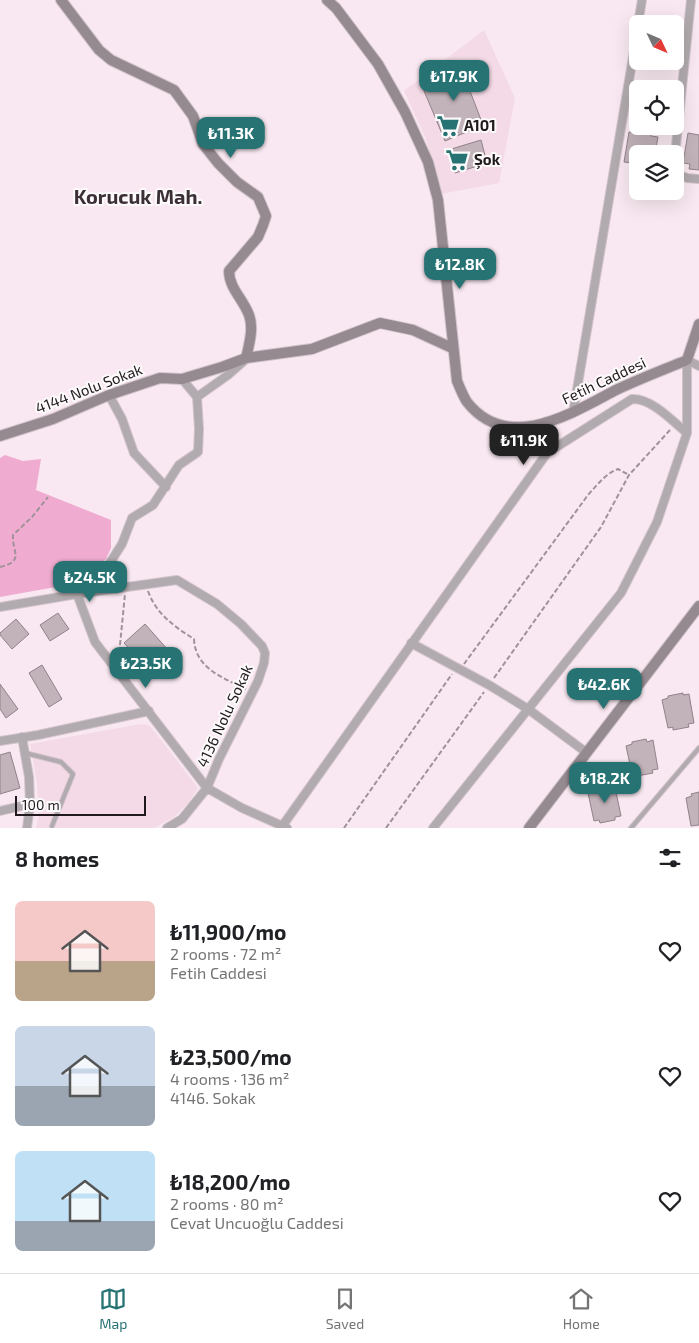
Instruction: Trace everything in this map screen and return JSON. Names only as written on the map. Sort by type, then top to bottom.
[{"type":"street","points":[[61,0],[99,50],[111,60],[174,90],[193,116],[203,144],[237,182],[258,197],[266,216],[258,237],[229,271],[229,278],[235,292],[249,315],[251,333],[246,358],[228,375],[197,397]]},
{"type":"street","name":"Fetih Caddesi","points":[[327,0],[336,8],[378,64],[405,112],[428,162],[438,200],[456,381],[468,402],[484,417],[503,427],[537,426],[573,413],[632,383],[687,360]]},
{"type":"street","points":[[640,15],[642,0]]},
{"type":"street","points":[[676,145],[691,0]]},
{"type":"street","points":[[573,413],[631,70]]},
{"type":"street","points":[[684,177],[699,179]]},
{"type":"street","name":"4144 Nolu Sokak","points":[[0,436],[53,419],[109,395],[160,378],[182,379],[246,358],[312,349],[380,324],[413,330],[452,348]]},
{"type":"street","points":[[433,828],[622,593],[658,522],[687,434],[687,360],[699,324]]},
{"type":"street","points":[[687,360],[699,366]]},
{"type":"street","points":[[76,594],[87,579],[106,568],[122,544],[132,518],[152,505],[166,487],[179,465],[198,452],[197,397],[182,379]]},
{"type":"street","points":[[109,395],[122,419],[134,453],[166,487]]},
{"type":"street","points":[[76,594],[95,642],[207,788],[242,808],[284,827],[411,643],[547,453],[632,399],[640,399],[654,407],[687,434]]},
{"type":"street","name":"4136 Nolu Sokak","points":[[146,585],[177,580],[217,604],[252,634],[265,653],[258,681],[219,759],[207,788],[182,819],[167,828]]},
{"type":"street","points":[[0,607],[76,594],[146,585]]},
{"type":"street","points":[[529,828],[699,606]]},
{"type":"street","points":[[411,643],[489,685],[528,709],[587,753]]},
{"type":"street","points":[[0,741],[149,711]]},
{"type":"street","points":[[22,737],[29,776],[30,804],[27,828]]},
{"type":"street","points":[[0,811],[30,804]]},
{"type":"lane","points":[[631,828],[699,748]]},
{"type":"lane","points":[[25,753],[61,762],[73,774],[52,826]]},
{"type":"path","points":[[386,828],[601,528],[628,475],[675,424]]},
{"type":"path","points":[[344,828],[458,669],[588,495],[610,472],[618,468],[628,475]]},
{"type":"path","points":[[0,567],[14,562],[16,558],[13,536],[48,497]]},
{"type":"path","points":[[146,585],[158,611],[175,627],[194,639],[194,649],[210,671],[253,692]]},
{"type":"path","points":[[120,645],[126,587]]},
{"type":"shaded area","points":[[484,30],[515,98],[499,183],[441,194],[426,139],[404,91]]},
{"type":"shaded area","points":[[5,455],[23,461],[41,459],[36,490],[111,520],[111,548],[106,559],[78,583],[0,597],[0,458]]},
{"type":"shaded area","points":[[141,724],[152,728],[198,788],[188,803],[174,817],[154,828],[36,828],[39,814],[37,783],[30,744]]},
{"type":"building","points":[[469,64],[479,86],[470,91],[483,125],[445,141],[422,86]]},
{"type":"building","points":[[629,132],[629,135],[651,135],[658,137],[657,145],[629,145],[629,163],[624,162]]},
{"type":"building","points":[[688,133],[699,135],[699,170],[689,169],[690,164],[684,163]]},
{"type":"building","points":[[481,140],[487,163],[455,173],[448,150]]},
{"type":"building","points":[[58,613],[69,629],[50,641],[40,625]]},
{"type":"building","points":[[16,619],[29,634],[12,649],[0,633]]},
{"type":"building","points":[[145,624],[168,650],[147,668],[124,643]]},
{"type":"building","points":[[42,665],[62,699],[49,707],[29,673]]},
{"type":"building","points":[[0,684],[18,709],[6,718],[0,709]]},
{"type":"building","points":[[683,693],[683,695],[689,694],[694,723],[688,724],[689,727],[673,730],[673,727],[668,728],[662,700],[668,698],[668,696]]},
{"type":"building","points":[[646,739],[647,742],[653,740],[658,769],[652,770],[653,773],[637,776],[636,773],[632,774],[626,746],[632,744],[632,742]]},
{"type":"building","points":[[10,752],[20,788],[0,794],[0,755]]},
{"type":"building","points":[[609,786],[610,789],[615,787],[621,816],[615,817],[615,820],[600,823],[599,820],[594,821],[588,793],[595,791],[594,789]]},
{"type":"building","points":[[699,792],[699,825],[691,826],[686,798],[692,796],[691,794]]},
{"type":"place","name":"A101","points":[[448,126]]},
{"type":"place","name":"Şok","points":[[457,160]]},
{"type":"district","name":"Korucuk Mah.","points":[[138,197]]}]
